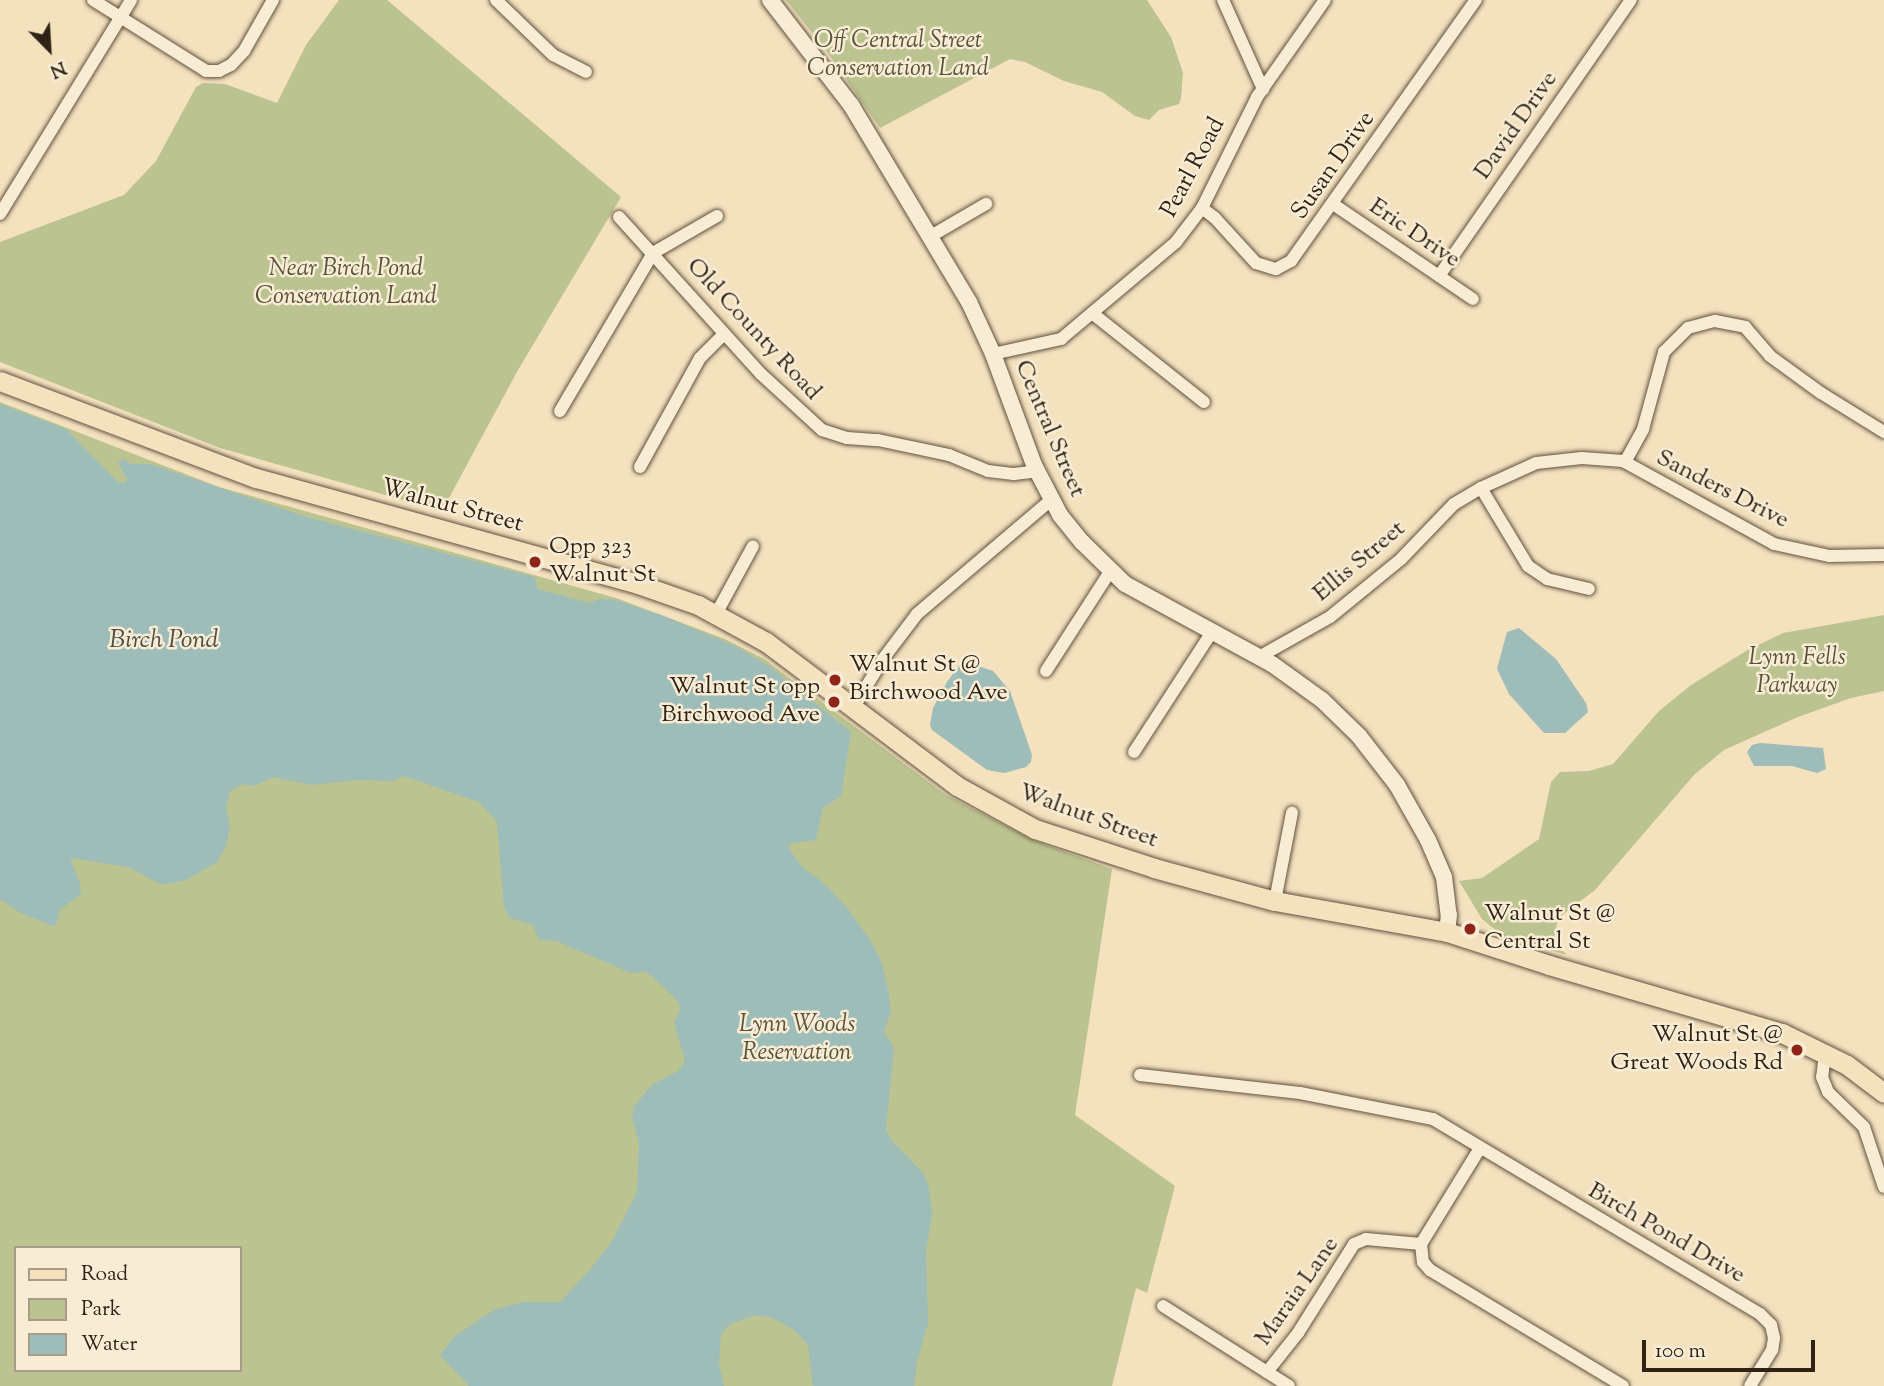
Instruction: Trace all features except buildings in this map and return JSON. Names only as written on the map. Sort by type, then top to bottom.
[{"type":"main road","name":"Walnut Street","points":[[0,381],[256,478],[638,583],[716,614],[766,642],[957,786],[1035,829],[1154,869],[1275,901],[1447,932],[1549,965],[1782,1033],[1847,1065],[1884,1093]]},
{"type":"street","points":[[93,0],[206,71],[219,71],[231,65],[244,51],[273,0]]},
{"type":"street","points":[[0,214],[131,0]]},
{"type":"street","points":[[496,0],[553,55],[586,72]]},
{"type":"street","name":"Central Street","points":[[770,0],[839,88],[969,302],[993,354],[1037,471],[1052,499],[1082,542],[1125,584],[1259,657],[1322,700],[1359,736],[1397,785],[1428,840],[1444,877],[1449,915],[1447,932]]},
{"type":"street","points":[[1223,0],[1263,89]]},
{"type":"street","name":"Pearl Road","points":[[993,354],[1055,342],[1176,242],[1202,208],[1263,89],[1325,0]]},
{"type":"street","name":"Susan Drive","points":[[1202,208],[1215,218],[1256,263],[1276,269],[1291,261],[1476,0]]},
{"type":"street","name":"David Drive","points":[[1439,276],[1631,0]]},
{"type":"street","points":[[931,236],[986,204]]},
{"type":"street","name":"Eric Drive","points":[[1333,204],[1473,299]]},
{"type":"street","points":[[560,411],[653,253],[717,216]]},
{"type":"street","name":"Old County Road","points":[[620,217],[761,374],[822,430],[847,438],[878,440],[949,455],[988,471],[1014,474],[1037,471]]},
{"type":"street","points":[[1092,313],[1204,401]]},
{"type":"street","name":"Sanders Drive","points":[[1625,462],[1643,429],[1664,352],[1688,328],[1715,321],[1745,327],[1770,356],[1821,393],[1884,432]]},
{"type":"street","points":[[640,467],[700,358],[724,334]]},
{"type":"street","name":"Sanders Drive","points":[[1481,488],[1536,463],[1583,458],[1625,462],[1774,544],[1829,556],[1884,555]]},
{"type":"street","points":[[1481,488],[1528,566],[1547,579],[1589,589]]},
{"type":"street","name":"Ellis Street","points":[[1259,657],[1330,617],[1401,559],[1454,504],[1481,488]]},
{"type":"street","points":[[854,707],[883,659],[917,614],[1052,499]]},
{"type":"street","points":[[716,614],[753,546]]},
{"type":"street","points":[[1046,671],[1111,570]]},
{"type":"street","points":[[1134,751],[1212,632]]},
{"type":"street","points":[[1275,901],[1292,813]]},
{"type":"street","points":[[1825,1054],[1822,1077],[1828,1092],[1864,1127],[1884,1187]]},
{"type":"street","points":[[1140,1075],[1300,1093],[1412,1112],[1433,1119],[1480,1148],[1421,1244],[1423,1262],[1430,1270],[1623,1386]]},
{"type":"street","name":"Birch Pond Drive","points":[[1480,1148],[1760,1314],[1771,1325],[1774,1338],[1772,1350],[1750,1386]]},
{"type":"street","name":"Maraia Lane","points":[[1267,1372],[1298,1333],[1354,1244],[1366,1239],[1421,1244]]},
{"type":"street","points":[[1163,1306],[1289,1386]]},
{"type":"green space","name":"Near Birch Pond Conservation Land","points":[[339,0],[387,0],[621,197],[518,370],[442,511],[220,448],[0,362],[0,242],[124,195],[156,161],[196,87],[203,83],[225,84],[277,103],[306,45]]},
{"type":"green space","name":"Off Central Street Conservation Land","points":[[786,0],[1147,0],[1171,37],[1183,73],[1181,98],[1179,104],[1159,110],[1149,120],[1135,116],[1102,92],[1064,81],[1025,62],[1010,59],[880,128],[826,50]]},
{"type":"green space","name":"Lynn Woods Reservation","points":[[0,402],[219,487],[616,598],[725,639],[764,659],[946,795],[1035,841],[1112,869],[1075,1115],[1175,1186],[1147,1293],[1136,1288],[1112,1386],[0,1386]]},
{"type":"green space","name":"Lynn Fells Parkway","points":[[1884,615],[1884,691],[1851,698],[1798,717],[1724,750],[1694,775],[1595,890],[1558,918],[1554,938],[1558,947],[1567,955],[1503,936],[1482,919],[1459,881],[1482,878],[1539,839],[1551,782],[1560,772],[1589,771],[1613,764],[1659,711],[1691,685],[1746,651],[1783,633]]},
{"type":"water","name":"Birch Pond","points":[[0,404],[66,429],[118,482],[125,483],[127,479],[118,463],[123,459],[131,464],[150,464],[303,516],[535,577],[538,589],[589,603],[600,599],[615,600],[661,615],[735,646],[769,666],[851,732],[841,796],[823,808],[816,840],[792,843],[788,847],[801,866],[826,885],[848,909],[882,963],[891,1012],[884,1031],[894,1048],[886,1129],[891,1140],[924,1174],[929,1188],[932,1214],[926,1251],[928,1323],[917,1361],[914,1386],[813,1386],[808,1345],[793,1329],[773,1318],[755,1315],[730,1324],[721,1334],[719,1365],[724,1386],[469,1386],[440,1355],[455,1336],[494,1310],[523,1302],[560,1302],[588,1272],[611,1243],[637,1192],[639,1142],[632,1118],[634,1106],[653,1084],[678,1071],[685,1061],[674,1022],[680,1011],[679,1002],[653,977],[645,972],[631,973],[556,941],[539,940],[533,925],[510,918],[504,907],[497,822],[479,802],[404,776],[393,781],[356,780],[311,785],[273,777],[254,786],[243,784],[230,791],[226,806],[230,828],[226,846],[217,862],[186,880],[162,885],[128,867],[70,858],[80,883],[81,894],[60,910],[56,924],[52,926],[19,912],[0,899]]},
{"type":"water","points":[[1519,628],[1556,659],[1586,703],[1588,712],[1565,733],[1544,733],[1509,694],[1497,669],[1507,632]]},
{"type":"water","points":[[969,663],[993,671],[1010,691],[1032,755],[1031,762],[1026,767],[1004,773],[987,770],[932,730],[930,725],[933,708],[947,682],[959,666]]},
{"type":"water","points":[[1760,743],[1823,748],[1826,769],[1817,773],[1792,766],[1754,766],[1747,752],[1752,745]]},
{"type":"place","name":"Opp 323 Walnut St","points":[[535,562]]},
{"type":"place","name":"Walnut St @ Birchwood Ave","points":[[835,680]]},
{"type":"place","name":"Walnut St opp Birchwood Ave","points":[[834,702]]},
{"type":"place","name":"Walnut St @ Central St","points":[[1470,929]]},
{"type":"place","name":"Walnut St @ Great Woods Rd","points":[[1797,1050]]}]
